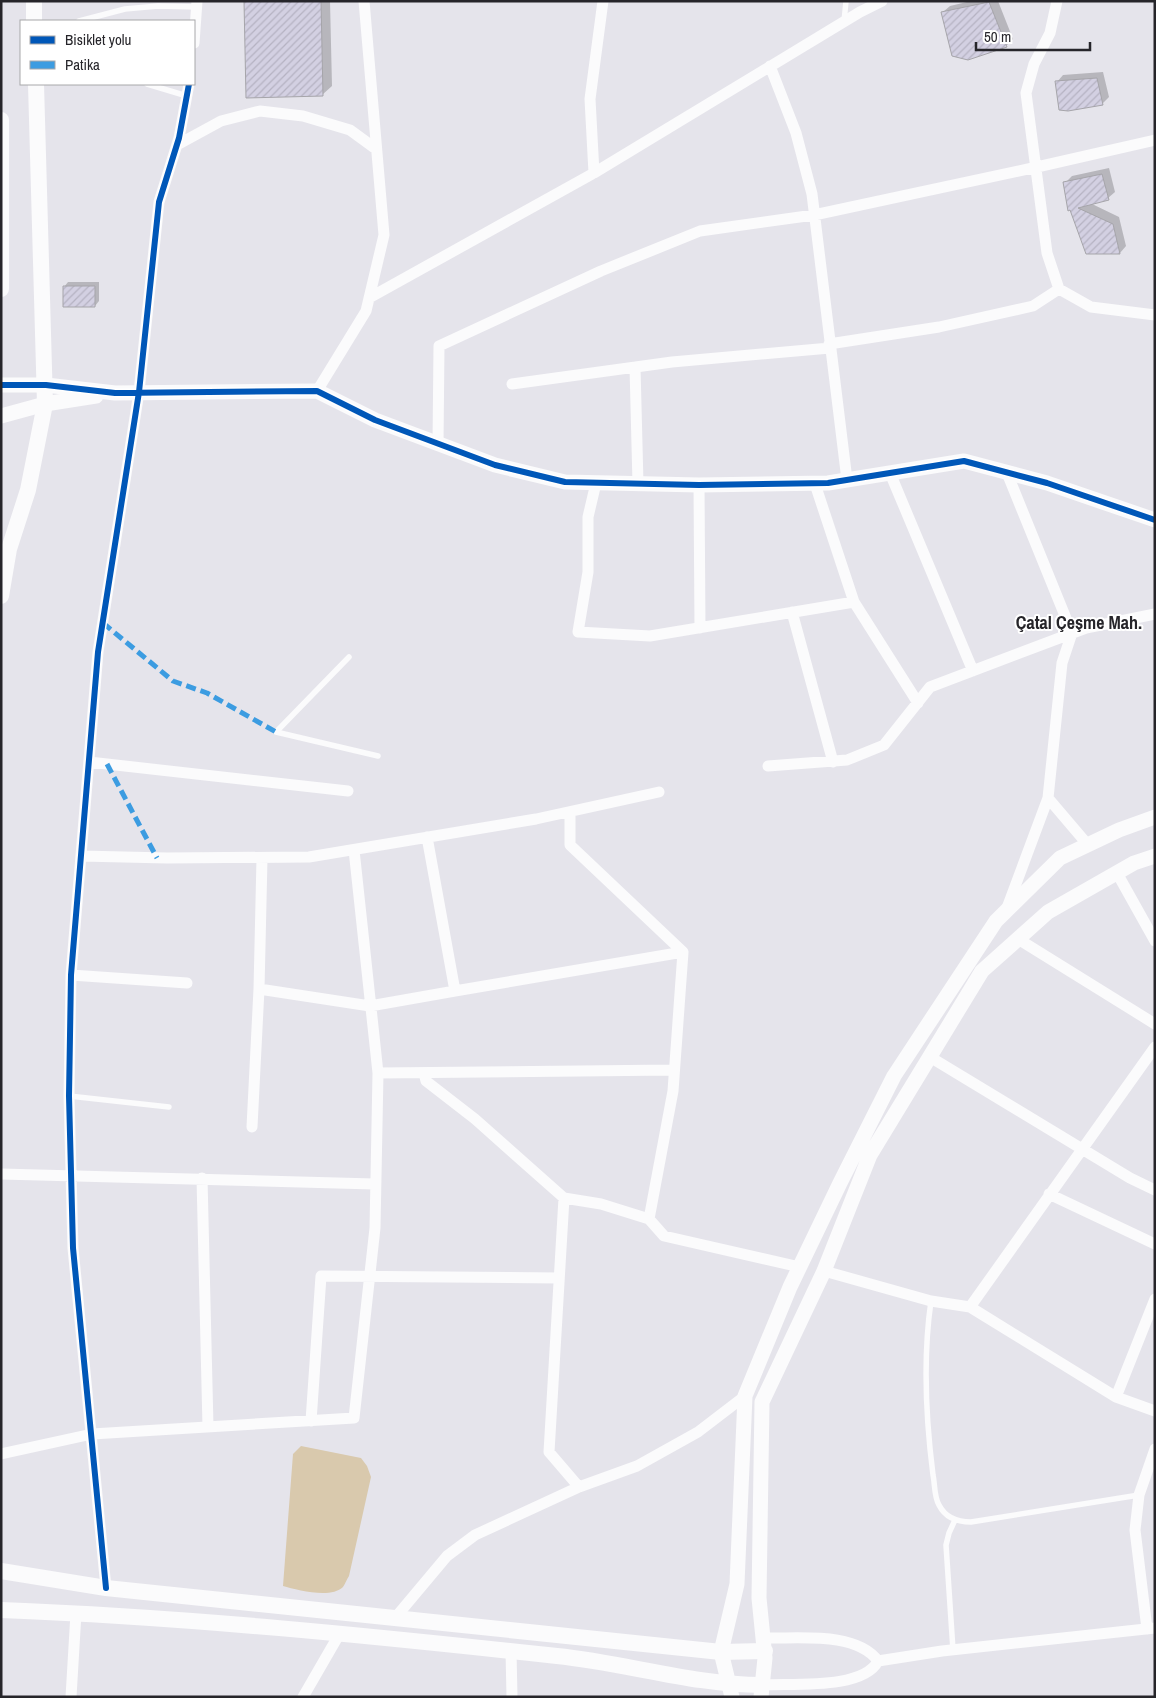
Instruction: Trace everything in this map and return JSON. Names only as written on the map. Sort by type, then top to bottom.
[{"type":"main road","points":[[34,1],[34,20]]},
{"type":"main road","points":[[1,596],[9,549],[28,490],[46,404],[36,85]]},
{"type":"main road","points":[[1,120],[1,289]]},
{"type":"main road","points":[[1,1571],[106,1588],[721,1652],[764,1645]]},
{"type":"main road","points":[[1,1610],[76,1613],[340,1633],[601,1660],[730,1691],[762,1691]]},
{"type":"street","points":[[317,391],[366,311],[384,235],[364,1]]},
{"type":"street","points":[[594,173],[590,99],[603,1]]},
{"type":"street","points":[[860,12],[869,1]]},
{"type":"street","points":[[369,298],[594,173],[860,12],[882,1]]},
{"type":"street","points":[[1056,1],[1050,33],[1034,64],[1026,92],[1047,254],[1059,289],[1091,307],[1155,314]]},
{"type":"street","points":[[195,30],[197,4]]},
{"type":"street","points":[[770,66],[805,163],[814,215],[847,480]]},
{"type":"street","points":[[106,1588],[73,1248],[69,1096],[71,975],[98,652],[139,392],[159,202],[177,145],[188,90]]},
{"type":"street","points":[[177,145],[220,121],[260,111],[303,116],[350,130],[376,149]]},
{"type":"street","points":[[438,444],[439,346],[601,271],[700,231],[814,215],[1037,168],[1155,140]]},
{"type":"street","points":[[512,384],[635,367],[829,346],[940,327],[1033,306],[1059,289]]},
{"type":"street","points":[[635,367],[638,484]]},
{"type":"street","points":[[1,385],[46,385],[115,393]]},
{"type":"street","points":[[1,416],[46,404],[115,393],[317,391],[375,420],[438,444],[495,465],[564,482],[700,485],[815,484],[964,462],[1047,483],[1155,520]]},
{"type":"street","points":[[890,473],[973,671]]},
{"type":"street","points":[[1007,473],[1072,633],[1062,663],[1048,798],[1007,908]]},
{"type":"street","points":[[596,482],[588,517],[588,572],[578,632],[650,636],[854,602]]},
{"type":"street","points":[[815,484],[854,602],[918,703]]},
{"type":"street","points":[[700,485],[700,628]]},
{"type":"street","points":[[792,612],[833,762]]},
{"type":"street","points":[[768,766],[847,760],[884,745],[930,687],[1086,628],[1155,614]]},
{"type":"street","points":[[89,762],[348,791]]},
{"type":"street","points":[[81,856],[167,858],[310,857],[570,812],[659,792]]},
{"type":"street","points":[[1048,798],[1088,845]]},
{"type":"street","points":[[570,812],[570,845],[683,952]]},
{"type":"street","points":[[730,1691],[721,1652],[737,1584],[745,1396],[800,1267],[894,1076],[996,921],[1007,908],[1060,858],[1119,830],[1155,817]]},
{"type":"street","points":[[427,837],[455,991]]},
{"type":"street","points":[[1,1454],[92,1434],[354,1418],[374,1228],[378,1073],[354,850]]},
{"type":"street","points":[[1155,856],[1134,863],[1048,912],[982,971],[870,1155],[824,1271],[762,1402],[759,1598],[764,1645],[762,1691],[851,1680],[871,1671],[878,1661],[953,1650],[1151,1629],[1136,1547],[1136,1512],[1139,1495],[1155,1449]]},
{"type":"street","points":[[252,1127],[259,989],[262,858]]},
{"type":"street","points":[[1117,873],[1155,941]]},
{"type":"street","points":[[1018,939],[1155,1024]]},
{"type":"street","points":[[259,989],[370,1006],[683,952]]},
{"type":"street","points":[[649,1218],[673,1091],[683,952]]},
{"type":"street","points":[[71,975],[187,983]]},
{"type":"street","points":[[970,1307],[1155,1047]]},
{"type":"street","points":[[930,1057],[1130,1178],[1155,1190]]},
{"type":"street","points":[[378,1073],[674,1070]]},
{"type":"street","points":[[424,1073],[426,1080],[475,1119],[564,1198],[601,1204],[649,1218],[664,1236],[800,1267]]},
{"type":"street","points":[[1,1174],[374,1184]]},
{"type":"street","points":[[202,1178],[208,1427]]},
{"type":"street","points":[[1049,1194],[1155,1244]]},
{"type":"street","points":[[564,1198],[549,1452],[578,1487]]},
{"type":"street","points":[[824,1271],[931,1301],[970,1307],[1116,1397],[1155,1411]]},
{"type":"street","points":[[311,1421],[321,1276],[559,1278]]},
{"type":"street","points":[[1116,1397],[1155,1299]]},
{"type":"street","points":[[395,1618],[447,1556],[475,1535],[578,1487],[637,1466],[698,1432],[745,1396]]},
{"type":"street","points":[[71,1697],[76,1613]]},
{"type":"street","points":[[303,1697],[340,1633]]},
{"type":"street","points":[[764,1645],[841,1641],[859,1645],[871,1652],[878,1661]]},
{"type":"street","points":[[511,1651],[512,1697]]},
{"type":"lane","points":[[844,22],[846,1]]},
{"type":"lane","points":[[86,20],[134,8],[197,4]]},
{"type":"lane","points":[[153,85],[188,90]]},
{"type":"lane","points":[[350,657],[276,732],[378,756]]},
{"type":"lane","points":[[69,1096],[169,1108]]},
{"type":"lane","points":[[931,1301],[927,1364],[932,1462],[937,1502],[944,1512],[955,1520],[971,1522],[1139,1495]]},
{"type":"lane","points":[[953,1650],[946,1545],[948,1533],[955,1520]]},
{"type":"shaded area","points":[[301,1446],[361,1458],[367,1466],[371,1477],[349,1576],[343,1587],[338,1591],[322,1593],[283,1586],[293,1454]]},
{"type":"building","points":[[244,1],[321,1],[323,96],[246,98]]},
{"type":"building","points":[[989,2],[1007,47],[968,60],[952,56],[941,12]]},
{"type":"building","points":[[1097,78],[1103,105],[1068,111],[1059,110],[1055,81]]},
{"type":"building","points":[[1102,174],[1109,200],[1078,208],[1113,224],[1120,254],[1086,254],[1070,210],[1068,211],[1063,182]]},
{"type":"building","points":[[63,286],[95,286],[95,307],[63,307]]},
{"type":"marked path","points":[[103,623],[173,681],[207,693],[276,732]]},
{"type":"marked path","points":[[107,764],[157,858]]},
{"type":"cycle path","points":[[106,1588],[73,1248],[69,1096],[71,975],[98,652],[139,392],[159,202],[179,138],[189,85]]},
{"type":"cycle path","points":[[1,385],[46,385],[115,393],[317,391],[375,420],[495,465],[565,482],[699,485],[828,483],[964,461],[1047,483],[1155,520]]},
{"type":"district","name":"Çatal Çeşme Mah.","points":[[1079,623]]}]
